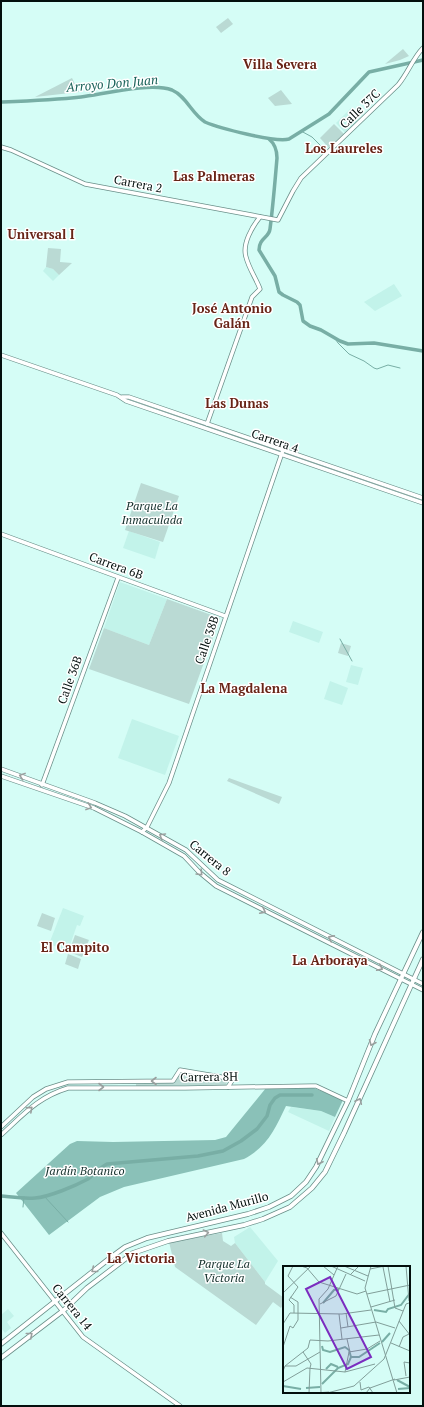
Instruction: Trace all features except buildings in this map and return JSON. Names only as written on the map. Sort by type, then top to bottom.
[{"type":"main road","name":"Avenida Murillo","points":[[1,1344],[110,1258],[135,1242],[153,1236],[260,1210],[291,1196],[312,1175],[348,1101],[375,1034],[423,932]]},
{"type":"main road","name":"Avenida Murillo","points":[[1,1358],[62,1311],[87,1288],[133,1253],[168,1241],[244,1225],[264,1219],[290,1207],[312,1188],[324,1172],[344,1133],[423,959]]},
{"type":"street","name":"Calle 37C","points":[[278,220],[301,178],[398,85],[423,48]]},
{"type":"street","name":"Carrera 2","points":[[1,147],[11,150],[85,184],[278,220]]},
{"type":"street","points":[[207,424],[252,297],[260,289],[246,260],[245,250],[249,234],[260,217]]},
{"type":"street","name":"Carrera 4","points":[[1,355],[121,397],[128,397],[207,424],[423,503]]},
{"type":"street","name":"Carrera 4","points":[[121,397],[126,401],[423,498]]},
{"type":"street","name":"Calle 38B","points":[[142,832],[147,827],[169,783],[283,452]]},
{"type":"street","name":"Carrera 6B","points":[[1,534],[118,578],[226,616]]},
{"type":"street","name":"Calle 36B","points":[[41,790],[118,578]]},
{"type":"street","name":"Carrera 8","points":[[1,769],[109,808],[147,827],[186,850],[218,880],[402,977]]},
{"type":"street","name":"Carrera 8","points":[[1,776],[94,808],[142,832],[184,856],[199,872],[216,886],[402,977],[413,982],[423,984]]},
{"type":"street","name":"Carrera 8","points":[[413,982],[423,990]]},
{"type":"street","name":"Carrera 8H","points":[[1,1127],[33,1097],[46,1089],[68,1082],[173,1081],[180,1070],[233,1079],[228,1087]]},
{"type":"street","name":"Carrera 8H","points":[[1,1135],[38,1101],[68,1088],[316,1086],[348,1101]]},
{"type":"street","name":"Carrera 14","points":[[1,1233],[83,1337],[180,1406]]},
{"type":"shaded area","points":[[351,108],[361,119],[346,134],[336,123]]},
{"type":"shaded area","points":[[46,267],[53,269],[59,275],[53,281],[43,271]]},
{"type":"shaded area","points":[[394,284],[402,296],[375,311],[364,302]]},
{"type":"shaded area","points":[[129,531],[160,542],[155,559],[123,548]]},
{"type":"shaded area","points":[[120,582],[167,599],[149,645],[104,628]]},
{"type":"shaded area","points":[[293,621],[323,632],[319,643],[289,632]]},
{"type":"shaded area","points":[[351,665],[363,668],[358,685],[346,682]]},
{"type":"shaded area","points":[[330,681],[348,688],[342,705],[324,699]]},
{"type":"shaded area","points":[[132,719],[179,736],[165,775],[118,758]]},
{"type":"shaded area","points":[[63,908],[84,916],[80,926],[77,925],[68,951],[49,944]]},
{"type":"shaded area","points":[[291,1107],[321,1111],[335,1117],[329,1131],[288,1112]]},
{"type":"shaded area","points":[[250,1227],[278,1261],[265,1282],[235,1243],[234,1237]]},
{"type":"shaded area","points":[[8,1309],[14,1316],[7,1322],[11,1328],[5,1333],[1,1328],[1,1315]]},
{"type":"green space","points":[[228,18],[233,24],[221,33],[216,27]]},
{"type":"green space","points":[[403,49],[409,56],[385,64]]},
{"type":"green space","points":[[72,78],[79,92],[35,97]]},
{"type":"green space","points":[[281,90],[292,104],[275,106],[268,98]]},
{"type":"green space","points":[[334,124],[344,134],[329,148],[320,138]]},
{"type":"green space","points":[[48,248],[61,249],[60,262],[72,263],[59,275],[53,269],[46,267]]},
{"type":"green space","name":"Parque La Inmaculada","points":[[141,483],[179,496],[163,542],[125,530]]},
{"type":"green space","points":[[167,599],[220,618],[189,704],[89,669],[104,628],[149,645]]},
{"type":"green space","points":[[341,643],[351,646],[348,656],[338,653]]},
{"type":"green space","points":[[229,778],[282,797],[279,804],[227,781]]},
{"type":"green space","points":[[42,913],[55,918],[51,931],[37,926]]},
{"type":"green space","points":[[75,935],[89,940],[82,957],[69,952]]},
{"type":"green space","points":[[68,954],[81,959],[78,969],[65,964]]},
{"type":"green space","points":[[180,1071],[228,1080],[226,1085],[136,1086],[136,1084],[173,1082],[176,1080]]},
{"type":"green space","name":"Jardín Botanico","points":[[266,1088],[314,1088],[343,1100],[335,1117],[321,1111],[286,1106],[265,1143],[244,1159],[124,1187],[100,1197],[49,1235],[16,1193],[70,1144],[77,1141],[113,1142],[215,1140],[226,1137]]},
{"type":"green space","name":"Parque La Victoria","points":[[222,1233],[223,1241],[231,1246],[235,1243],[265,1284],[283,1297],[283,1305],[281,1308],[273,1302],[256,1325],[175,1267],[169,1242]]},
{"type":"waterway","name":"Arroyo Don Juan","points":[[1,102],[71,98],[140,88],[163,88],[172,90],[181,96],[200,119],[205,122],[234,131],[282,140],[289,139],[329,114],[369,72],[423,60]]},
{"type":"waterway","points":[[301,131],[312,137],[326,151]]},
{"type":"waterway","points":[[269,139],[277,152],[275,185],[270,229],[268,234],[262,240],[259,250],[275,276],[279,292],[300,305],[303,321],[340,341],[348,344],[374,343],[423,351]]},
{"type":"waterway","points":[[334,337],[349,354],[364,361],[374,368],[377,369],[388,365],[400,368]]},
{"type":"waterway","points":[[340,639],[352,661]]},
{"type":"waterway","points":[[1,1196],[18,1198],[47,1196],[88,1179],[107,1164],[198,1156],[223,1151],[241,1141],[257,1129],[267,1116],[270,1105],[275,1098],[280,1095],[312,1095]]},
{"type":"waterway","points":[[44,1196],[68,1222]]},
{"type":"waterway","points":[[23,1207],[24,1197]]},
{"type":"district","name":"Villa Severa","points":[[280,64]]},
{"type":"district","name":"Los Laureles","points":[[344,148]]},
{"type":"district","name":"Las Palmeras","points":[[214,176]]},
{"type":"district","name":"Universal I","points":[[41,234]]},
{"type":"district","name":"José Antonio Galán","points":[[232,316]]},
{"type":"district","name":"Las Dunas","points":[[237,403]]},
{"type":"district","name":"La Magdalena","points":[[244,688]]},
{"type":"district","name":"El Campito","points":[[75,947]]},
{"type":"district","name":"La Arboraya","points":[[330,960]]},
{"type":"district","name":"La Victoria","points":[[141,1258]]}]
